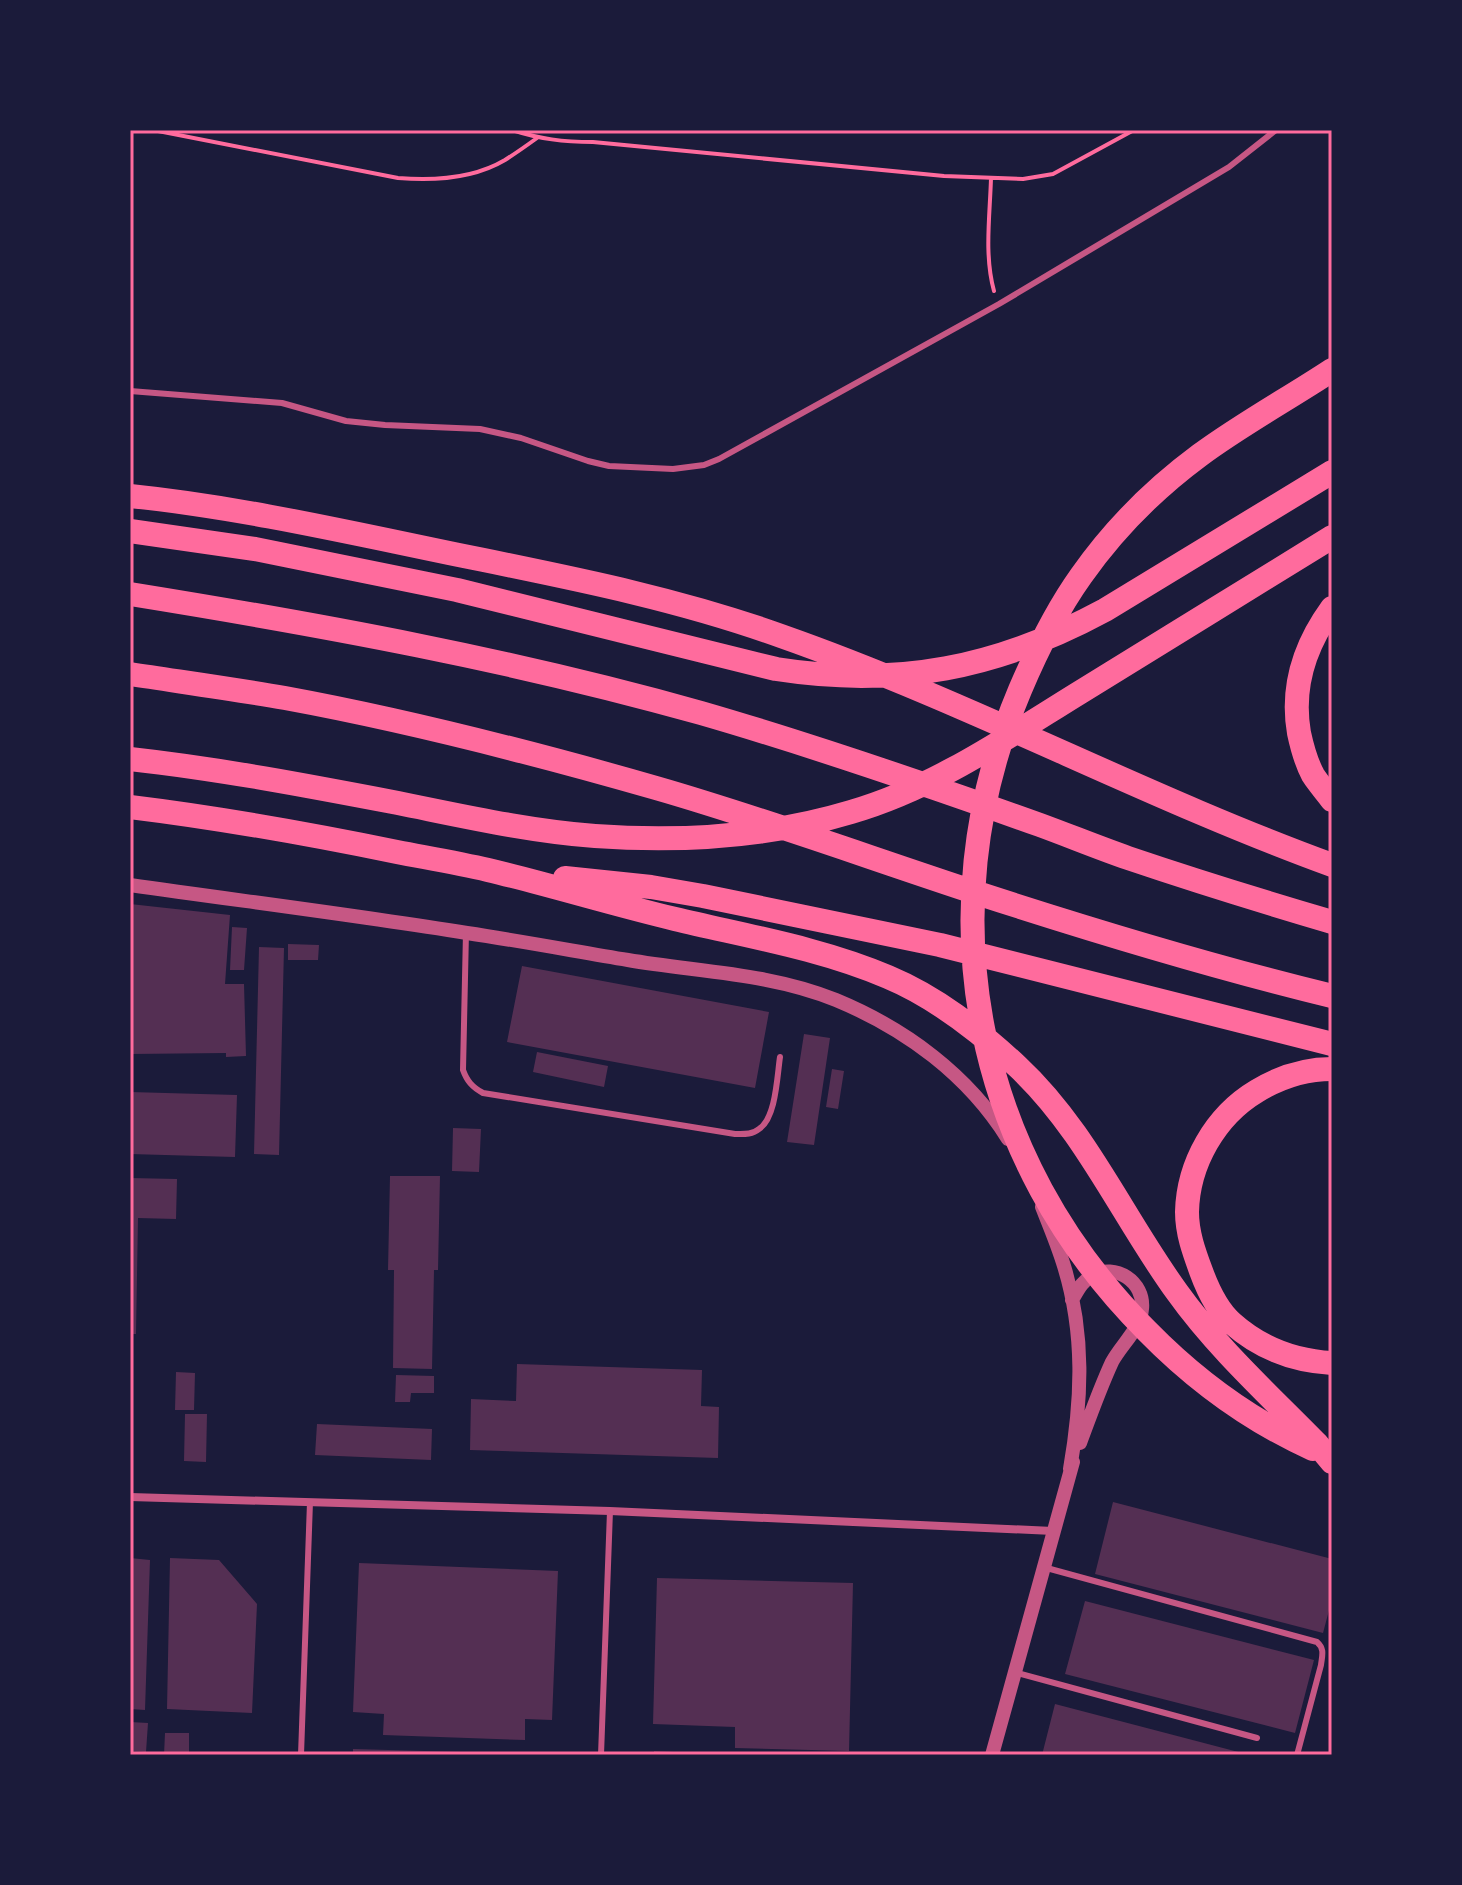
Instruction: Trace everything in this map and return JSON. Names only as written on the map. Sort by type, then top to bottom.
[{"type":"highway","points":[[1332,370],[1230,434],[1177,473],[1128,518],[1080,577],[1041,643],[1008,718],[984,802],[972,885],[973,964],[985,1042],[995,1080],[1025,1158],[1050,1208],[1098,1278],[1183,1366],[1262,1422],[1332,1460]]},
{"type":"highway","points":[[130,531],[255,549],[457,590],[733,660],[817,676],[892,676],[930,672],[1003,656],[1072,628],[1332,472]]},
{"type":"highway","points":[[130,496],[306,523],[573,578],[708,612],[874,671],[1202,814],[1332,865]]},
{"type":"highway","points":[[130,759],[227,772],[535,829],[595,836],[715,837],[784,829],[852,812],[918,787],[979,754],[1332,537]]},
{"type":"highway","points":[[130,594],[396,640],[555,675],[701,713],[883,770],[1127,858],[1332,922]]},
{"type":"highway","points":[[1332,608],[1310,643],[1298,687],[1297,717],[1302,746],[1312,773],[1332,800]]},
{"type":"highway","points":[[130,674],[287,699],[432,730],[657,788],[1085,927],[1332,996]]},
{"type":"highway","points":[[130,807],[320,836],[487,870],[848,961],[928,996],[1009,1058],[1045,1094],[1087,1152],[1179,1296],[1204,1328],[1332,1460]]},
{"type":"highway","points":[[487,870],[651,887],[940,945],[1332,1044]]},
{"type":"highway","points":[[1332,1069],[1305,1072],[1267,1085],[1250,1095],[1222,1120],[1211,1134],[1195,1167],[1187,1214],[1191,1246],[1207,1286],[1231,1322],[1272,1349],[1310,1361],[1332,1363]]},
{"type":"street","points":[[130,885],[737,974],[803,988],[835,999],[895,1030],[922,1047],[971,1088],[1018,1155],[1043,1209],[1064,1266],[1080,1362],[1080,1391],[1070,1469]]},
{"type":"street","points":[[992,1755],[1070,1469],[1104,1380],[1142,1311],[1140,1292],[1135,1283],[1108,1271],[1082,1283],[1072,1300]]},
{"type":"street","points":[[130,1497],[610,1511],[1053,1531]]},
{"type":"lane","points":[[130,391],[282,403],[346,421],[480,429],[521,438],[609,466],[657,469],[704,465],[999,304],[1229,167],[1276,130]]},
{"type":"lane","points":[[466,932],[463,1070],[467,1080],[483,1093],[747,1134],[759,1130],[772,1110],[780,1057]]},
{"type":"lane","points":[[301,1755],[310,1502]]},
{"type":"lane","points":[[601,1755],[610,1511]]},
{"type":"lane","points":[[1043,1567],[1317,1642],[1322,1646],[1321,1665],[1297,1755]]},
{"type":"lane","points":[[1014,1672],[1257,1738]]},
{"type":"path","points":[[153,130],[416,179],[451,177],[486,168],[503,161],[537,138]]},
{"type":"path","points":[[512,130],[537,138],[944,176],[1023,179],[1053,174],[1134,130]]},
{"type":"path","points":[[991,178],[988,258],[999,304]]},
{"type":"building","points":[[130,904],[230,915],[225,984],[244,984],[246,1056],[226,1057],[226,1053],[130,1054]]},
{"type":"building","points":[[232,927],[247,928],[244,970],[230,970]]},
{"type":"building","points":[[288,944],[319,945],[318,960],[288,960]]},
{"type":"building","points":[[259,947],[284,948],[279,1155],[254,1154]]},
{"type":"building","points":[[522,966],[769,1012],[755,1088],[507,1042]]},
{"type":"building","points":[[804,1034],[830,1038],[814,1145],[787,1142]]},
{"type":"building","points":[[537,1052],[608,1066],[604,1087],[533,1072]]},
{"type":"building","points":[[832,1069],[844,1071],[838,1109],[826,1107]]},
{"type":"building","points":[[130,1092],[237,1095],[235,1157],[130,1154]]},
{"type":"building","points":[[453,1128],[481,1129],[479,1172],[452,1171]]},
{"type":"building","points":[[390,1176],[440,1176],[432,1369],[393,1368],[394,1270],[388,1270]]},
{"type":"building","points":[[130,1178],[177,1179],[176,1219],[138,1218],[136,1334],[130,1334]]},
{"type":"building","points":[[517,1364],[702,1370],[701,1406],[719,1407],[718,1458],[470,1450],[471,1399],[516,1401]]},
{"type":"building","points":[[176,1372],[195,1373],[194,1410],[175,1410]]},
{"type":"building","points":[[396,1375],[434,1376],[434,1393],[411,1393],[410,1402],[395,1402]]},
{"type":"building","points":[[185,1414],[207,1414],[206,1462],[184,1461]]},
{"type":"building","points":[[317,1424],[432,1429],[431,1460],[315,1455]]},
{"type":"building","points":[[1113,1502],[1332,1559],[1332,1599],[1323,1633],[1095,1574]]},
{"type":"building","points":[[130,1558],[150,1560],[145,1710],[130,1709]]},
{"type":"building","points":[[170,1558],[219,1560],[257,1604],[252,1713],[167,1709]]},
{"type":"building","points":[[359,1563],[558,1571],[552,1720],[525,1719],[525,1740],[383,1735],[384,1714],[353,1712]]},
{"type":"building","points":[[657,1578],[853,1583],[849,1751],[735,1748],[735,1727],[653,1724]]},
{"type":"building","points":[[1085,1601],[1314,1660],[1295,1733],[1065,1674]]},
{"type":"building","points":[[1055,1704],[1246,1754],[1246,1755],[1042,1755]]},
{"type":"building","points":[[130,1722],[148,1723],[146,1752],[130,1751]]},
{"type":"building","points":[[165,1733],[189,1733],[189,1755],[164,1755]]},
{"type":"building","points":[[353,1749],[461,1752],[461,1755],[353,1755]]},
{"type":"building","points":[[654,1751],[694,1753],[694,1755],[654,1755]]}]
